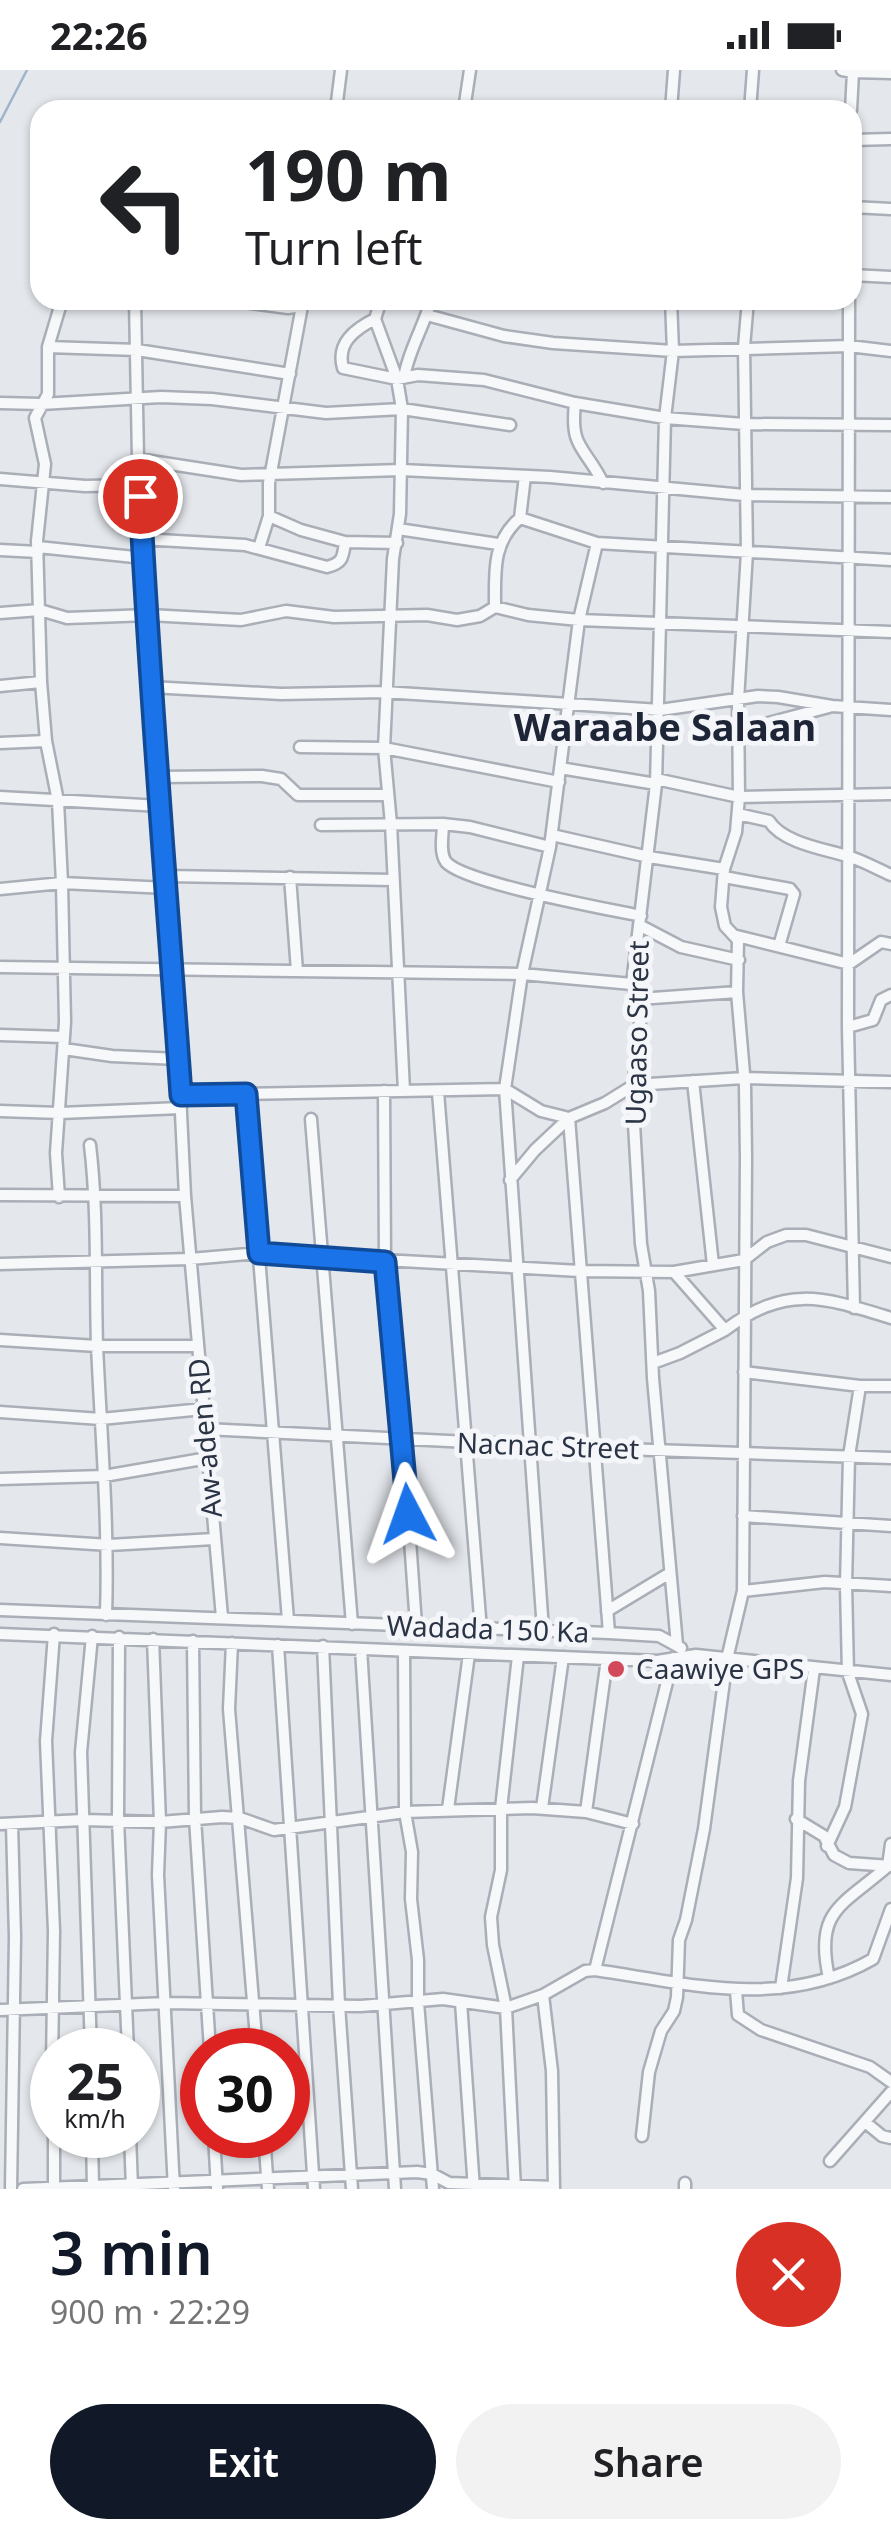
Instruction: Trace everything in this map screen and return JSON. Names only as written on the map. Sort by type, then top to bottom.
[{"type":"street","points":[[337,100],[341,70]]},
{"type":"street","points":[[466,100],[470,70]]},
{"type":"street","points":[[672,100],[674,70]]},
{"type":"street","points":[[751,100],[753,70]]},
{"type":"street","points":[[850,100],[848,71],[891,73]]},
{"type":"street","points":[[862,140],[891,140]]},
{"type":"street","points":[[862,208],[891,209]]},
{"type":"street","points":[[862,275],[891,276]]},
{"type":"street","points":[[59,310],[48,347],[48,394],[34,418],[43,453],[44,483],[38,549],[41,682],[46,741],[58,802],[62,883],[64,1043],[56,1152],[59,1197]]},
{"type":"street","name":"Aw-aden RD","points":[[135,310],[138,459],[150,687],[174,968],[185,1196],[222,1617]]},
{"type":"street","points":[[258,548],[268,516],[302,310]]},
{"type":"street","points":[[378,310],[375,319],[400,379],[402,409],[384,748],[404,1091]]},
{"type":"street","points":[[400,379],[429,310]]},
{"type":"street","name":"Ugaaso Street","points":[[671,310],[656,782],[632,984],[642,1015],[634,1124],[677,1645]]},
{"type":"street","points":[[747,310],[744,495],[748,552],[738,700],[739,796],[724,873],[722,917],[724,926],[737,936],[850,964]]},
{"type":"street","points":[[849,310],[848,1027],[854,1308]]},
{"type":"street","points":[[427,315],[528,340],[673,351],[849,346],[891,351]]},
{"type":"street","points":[[375,319],[350,335],[340,360],[343,368],[400,379],[418,375],[484,380],[665,418],[744,424],[891,425]]},
{"type":"street","points":[[48,347],[137,350],[290,374]]},
{"type":"street","points":[[0,404],[212,399],[326,413],[402,409],[510,425]]},
{"type":"street","points":[[575,402],[575,440],[603,483]]},
{"type":"street","points":[[138,459],[241,475],[401,470],[525,476],[744,495],[891,497]]},
{"type":"street","points":[[495,607],[498,544],[506,529],[520,518],[525,476]]},
{"type":"street","points":[[0,478],[140,485]]},
{"type":"street","points":[[268,516],[345,542],[397,543]]},
{"type":"street","points":[[520,518],[597,543],[891,560]]},
{"type":"street","points":[[398,529],[498,544]]},
{"type":"street","points":[[142,539],[258,548],[327,566],[338,564],[343,558],[345,542]]},
{"type":"street","points":[[543,1630],[505,1090],[522,974],[551,841],[580,620],[597,543]]},
{"type":"street","points":[[0,550],[38,549],[144,558]]},
{"type":"street","points":[[0,612],[40,610],[66,618],[149,614],[241,620],[286,610],[334,617],[390,614],[457,620],[480,616],[495,607],[580,620],[891,632]]},
{"type":"street","points":[[0,686],[41,682]]},
{"type":"street","points":[[150,687],[282,694],[384,692],[478,696],[567,706],[660,710],[778,697],[891,710]]},
{"type":"street","points":[[738,732],[832,706]]},
{"type":"street","points":[[0,743],[46,741]]},
{"type":"street","points":[[300,748],[384,748],[559,782]]},
{"type":"street","points":[[560,768],[739,796],[891,794]]},
{"type":"street","points":[[159,777],[262,776],[281,779],[298,795],[388,795]]},
{"type":"street","points":[[0,796],[161,806]]},
{"type":"street","points":[[738,814],[765,819],[776,831],[850,856],[891,875]]},
{"type":"street","points":[[321,824],[470,827],[649,857],[790,889],[794,894],[779,946]]},
{"type":"street","points":[[443,824],[442,852],[446,862],[458,871],[640,920],[682,947],[739,960]]},
{"type":"street","points":[[0,889],[62,883],[290,877],[393,880]]},
{"type":"street","points":[[290,877],[297,971]]},
{"type":"street","points":[[642,2136],[649,2072],[661,2031],[674,2011],[679,1940],[704,1829],[727,1658],[744,1591],[744,1078],[737,936]]},
{"type":"street","points":[[850,964],[880,942],[891,944]]},
{"type":"street","points":[[0,967],[522,974],[632,984]]},
{"type":"street","points":[[639,999],[737,992]]},
{"type":"street","points":[[848,1027],[873,1020],[881,1000],[891,995]]},
{"type":"street","points":[[0,1035],[64,1043],[112,1056],[178,1058]]},
{"type":"street","points":[[510,1180],[569,1118],[634,1085],[744,1078],[891,1082]]},
{"type":"street","points":[[693,1080],[713,1264]]},
{"type":"street","points":[[181,1095],[505,1090],[541,1111],[569,1118]]},
{"type":"street","points":[[384,1091],[385,1262],[404,1440],[416,1625]]},
{"type":"street","points":[[438,1092],[481,1630]]},
{"type":"street","points":[[246,1094],[288,1620]]},
{"type":"street","points":[[0,1112],[182,1108]]},
{"type":"street","points":[[569,1118],[609,1634]]},
{"type":"street","points":[[312,1119],[352,1624]]},
{"type":"street","points":[[90,1145],[96,1198],[95,1262],[108,1545],[106,1615]]},
{"type":"street","points":[[0,1195],[185,1196]]},
{"type":"street","points":[[0,1264],[190,1259],[259,1253],[385,1262],[674,1272],[744,1260],[767,1242],[786,1235],[806,1235],[891,1257]]},
{"type":"street","points":[[674,1272],[725,1330]]},
{"type":"street","points":[[653,1363],[725,1330],[744,1315],[773,1302],[799,1297],[891,1318]]},
{"type":"street","points":[[0,1340],[98,1346],[197,1346]]},
{"type":"street","points":[[744,1372],[891,1386]]},
{"type":"street","points":[[827,1846],[845,1807],[862,1714],[848,1673],[846,1585],[848,1456],[860,1386]]},
{"type":"street","points":[[0,1412],[101,1419],[203,1409]]},
{"type":"street","name":"Nacnac Street","points":[[206,1429],[529,1446],[891,1458]]},
{"type":"street","points":[[0,1479],[104,1476],[208,1458]]},
{"type":"street","points":[[743,1516],[891,1526]]},
{"type":"street","points":[[0,1538],[108,1545],[214,1539]]},
{"type":"street","points":[[607,1611],[670,1574]]},
{"type":"street","points":[[744,1591],[825,1582],[891,1586]]},
{"type":"street","name":"Wadada 150 Ka","points":[[0,1610],[659,1636],[696,1654]]},
{"type":"street","name":"Wadada 150 Ka","points":[[0,1634],[657,1661],[696,1654]]},
{"type":"street","points":[[52,2028],[54,1931],[46,1741],[54,1634]]},
{"type":"street","points":[[90,2028],[80,1752],[92,1636]]},
{"type":"street","points":[[119,1637],[118,1820],[127,2028]]},
{"type":"street","points":[[153,1639],[160,1822],[158,1875],[174,2185]]},
{"type":"street","points":[[193,1642],[195,1818],[209,2028]]},
{"type":"street","points":[[232,1643],[229,1709],[256,2028]]},
{"type":"street","points":[[278,1644],[313,2183]]},
{"type":"street","points":[[323,1646],[352,2189]]},
{"type":"street","points":[[361,1649],[396,2189]]},
{"type":"street","points":[[404,1651],[405,1812],[412,1852],[410,1899],[434,2189]]},
{"type":"street","points":[[448,1809],[469,1654]]},
{"type":"street","points":[[696,1654],[891,1676]]},
{"type":"street","points":[[515,2187],[506,2008],[490,1917],[501,1870],[500,1809],[518,1656]]},
{"type":"street","points":[[542,1808],[564,1658]]},
{"type":"street","points":[[595,1970],[673,1658]]},
{"type":"street","points":[[586,1812],[608,1659]]},
{"type":"street","points":[[781,1988],[797,1878],[796,1819],[814,1669]]},
{"type":"street","points":[[12,2189],[15,2009],[6,1824],[240,1818],[274,1830],[405,1812],[542,1808],[586,1812],[633,1824]]},
{"type":"street","points":[[796,1819],[824,1836],[834,1856],[849,1863],[889,1866]]},
{"type":"street","points":[[829,1978],[824,1936],[829,1920],[838,1906],[889,1866],[891,1844]]},
{"type":"street","points":[[0,2010],[166,2002],[340,2005],[443,2000],[506,2008],[543,1996],[584,1970],[736,1991],[800,1988],[873,1959],[891,1909]]},
{"type":"street","points":[[736,1991],[738,2014],[761,2030],[850,2059],[891,2082]]},
{"type":"street","points":[[23,2189],[313,2183],[394,2172],[432,2174],[450,2183],[474,2186],[554,2188],[552,2071],[543,1996]]},
{"type":"street","points":[[460,2002],[474,2186]]},
{"type":"street","points":[[830,2161],[891,2092]]},
{"type":"street","points":[[865,2122],[882,2136],[891,2138]]},
{"type":"street","points":[[54,2158],[54,2187]]},
{"type":"street","points":[[92,2158],[92,2186]]},
{"type":"street","points":[[131,2158],[132,2186]]},
{"type":"street","points":[[215,2158],[216,2184]]},
{"type":"street","points":[[266,2158],[268,2185]]},
{"type":"waterway","points":[[0,122],[27,70]]},
{"type":"place","name":"Caawiye GPS","points":[[616,1669]]},
{"type":"district","name":"Waraabe Salaan","points":[[665,728]]},
{"type":"route","points":[[140,496],[150,687],[181,1095],[246,1094],[259,1253],[385,1262],[408,1514]]}]
